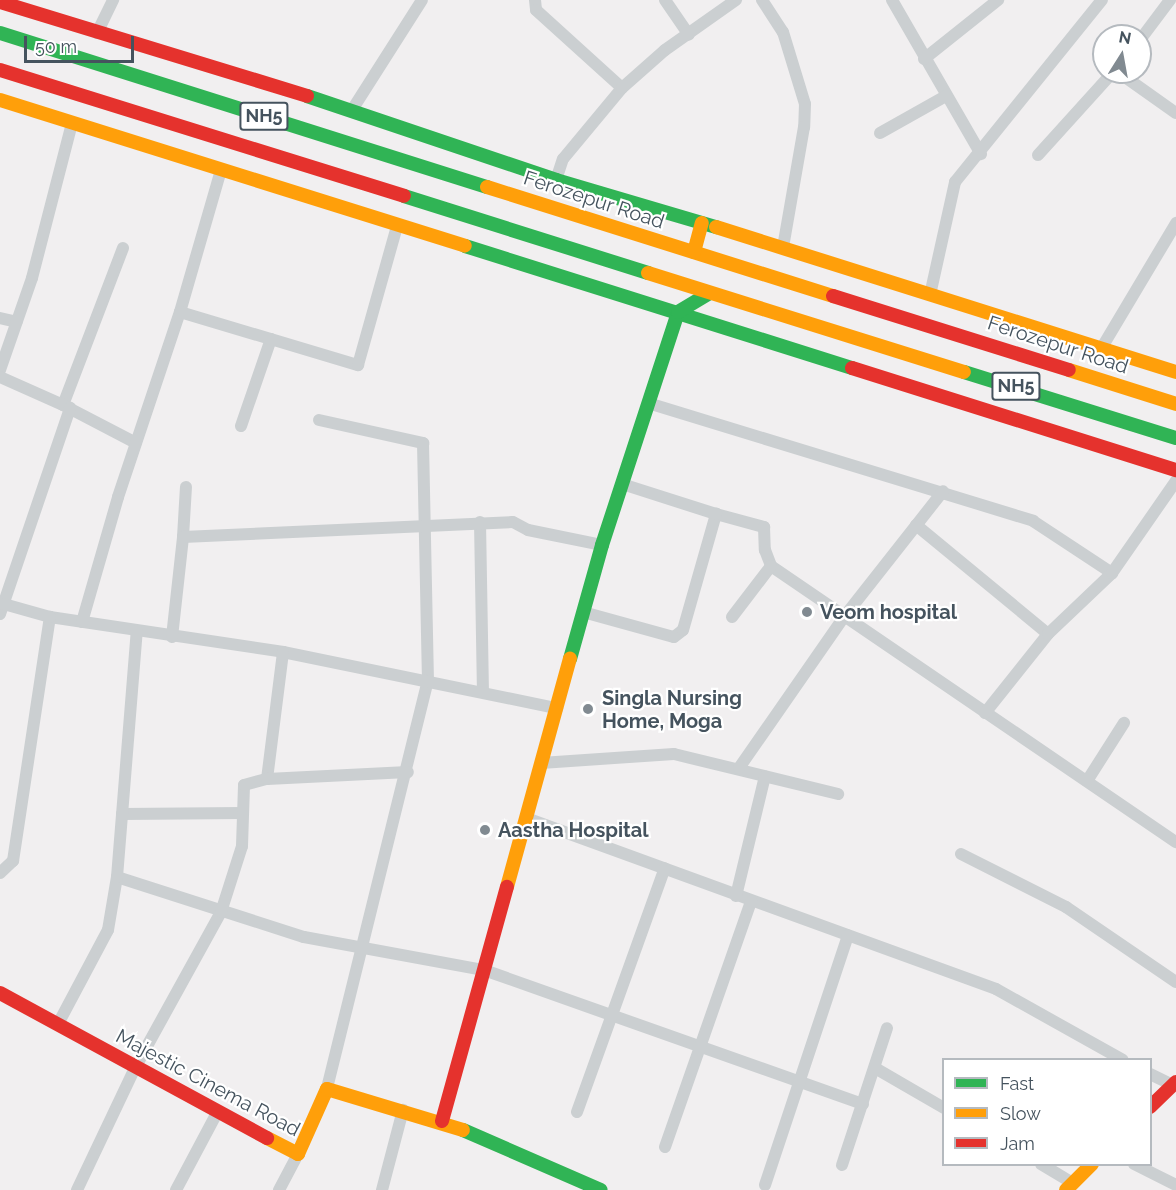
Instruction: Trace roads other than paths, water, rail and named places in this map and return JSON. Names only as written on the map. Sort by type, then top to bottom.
[{"type":"main road","points":[[0,2],[352,110],[556,180],[783,247],[1176,372]]},
{"type":"main road","name":"Ferozepur Road","points":[[0,33],[1176,404]]},
{"type":"main road","name":"NH5","points":[[0,70],[519,231],[710,293],[856,335],[1176,438]]},
{"type":"main road","points":[[0,100],[1176,470]]},
{"type":"main road","points":[[694,252],[702,223]]},
{"type":"main road","points":[[442,1121],[583,612],[621,484],[678,312],[710,293]]},
{"type":"main road","name":"Majestic Cinema Road","points":[[0,993],[298,1154],[327,1089]]},
{"type":"main road","points":[[1152,1105],[1174,1084]]},
{"type":"main road","points":[[327,1089],[442,1121],[601,1190]]},
{"type":"main road","points":[[1070,1187],[1090,1166]]},
{"type":"street","points":[[97,33],[113,0]]},
{"type":"street","points":[[352,110],[422,0]]},
{"type":"street","points":[[535,0],[536,10],[621,88]]},
{"type":"street","points":[[665,0],[688,35]]},
{"type":"street","points":[[556,180],[563,159],[621,88],[736,0]]},
{"type":"street","points":[[762,0],[783,32],[805,104],[804,127],[783,247]]},
{"type":"street","points":[[891,0],[981,154]]},
{"type":"street","points":[[924,59],[998,0]]},
{"type":"street","points":[[1152,24],[1170,0]]},
{"type":"street","points":[[930,295],[951,191],[1096,3]]},
{"type":"street","points":[[1038,155],[1102,84]]},
{"type":"street","points":[[1136,84],[1176,113]]},
{"type":"street","points":[[880,133],[946,96]]},
{"type":"street","points":[[0,370],[16,322],[72,123]]},
{"type":"street","points":[[82,622],[136,443],[180,312],[221,170]]},
{"type":"street","points":[[1101,349],[1176,223]]},
{"type":"street","points":[[180,312],[358,365],[398,226]]},
{"type":"street","points":[[123,248],[66,406],[2,609],[172,637],[283,652],[557,708]]},
{"type":"street","points":[[0,318],[16,322]]},
{"type":"street","points":[[241,426],[271,339]]},
{"type":"street","points":[[0,377],[66,406],[136,443]]},
{"type":"street","points":[[648,403],[943,491],[1042,525],[1112,573]]},
{"type":"street","points":[[319,420],[423,443],[428,680],[408,772],[361,948],[327,1089]]},
{"type":"street","points":[[986,713],[1048,634],[1112,573],[1176,480]]},
{"type":"street","points":[[621,484],[764,527],[765,550],[771,566],[1176,842]]},
{"type":"street","points":[[172,637],[186,487]]},
{"type":"street","points":[[739,768],[843,617],[943,491]]},
{"type":"street","points":[[583,612],[678,635],[716,514]]},
{"type":"street","points":[[480,522],[483,692]]},
{"type":"street","points":[[183,537],[424,523],[513,522],[528,530],[602,545]]},
{"type":"street","points":[[916,525],[1048,634]]},
{"type":"street","points":[[732,617],[771,566]]},
{"type":"street","points":[[0,873],[12,861],[50,617]]},
{"type":"street","points":[[58,1024],[108,930],[117,877],[138,631]]},
{"type":"street","points":[[267,779],[283,652]]},
{"type":"street","points":[[1087,781],[1124,723]]},
{"type":"street","points":[[542,763],[674,753],[838,794]]},
{"type":"street","points":[[77,1190],[136,1066],[221,912],[242,846],[244,785],[267,779],[408,772]]},
{"type":"street","points":[[736,896],[765,776]]},
{"type":"street","points":[[122,814],[243,813]]},
{"type":"street","points":[[526,818],[996,989],[1121,1058]]},
{"type":"street","points":[[961,854],[1056,901],[1175,980]]},
{"type":"street","points":[[577,1112],[610,1015],[665,868]]},
{"type":"street","points":[[117,877],[221,912],[361,948],[484,970],[863,1104]]},
{"type":"street","points":[[665,1147],[751,901]]},
{"type":"street","points":[[765,1185],[848,935]]},
{"type":"street","points":[[843,1165],[887,1028]]},
{"type":"street","points":[[875,1068],[942,1107]]},
{"type":"street","points":[[1152,1075],[1174,1084]]},
{"type":"street","points":[[382,1190],[403,1110]]},
{"type":"street","points":[[176,1190],[219,1111]]},
{"type":"street","points":[[279,1190],[298,1154]]},
{"type":"street","points":[[1044,1166],[1070,1187]]},
{"type":"street","points":[[1138,1166],[1176,1185]]},
{"type":"place","name":"Veom hospital","points":[[807,612]]},
{"type":"place","name":"Singla Nursing Home, Moga","points":[[588,709]]},
{"type":"place","name":"Aastha Hospital","points":[[485,830]]}]
